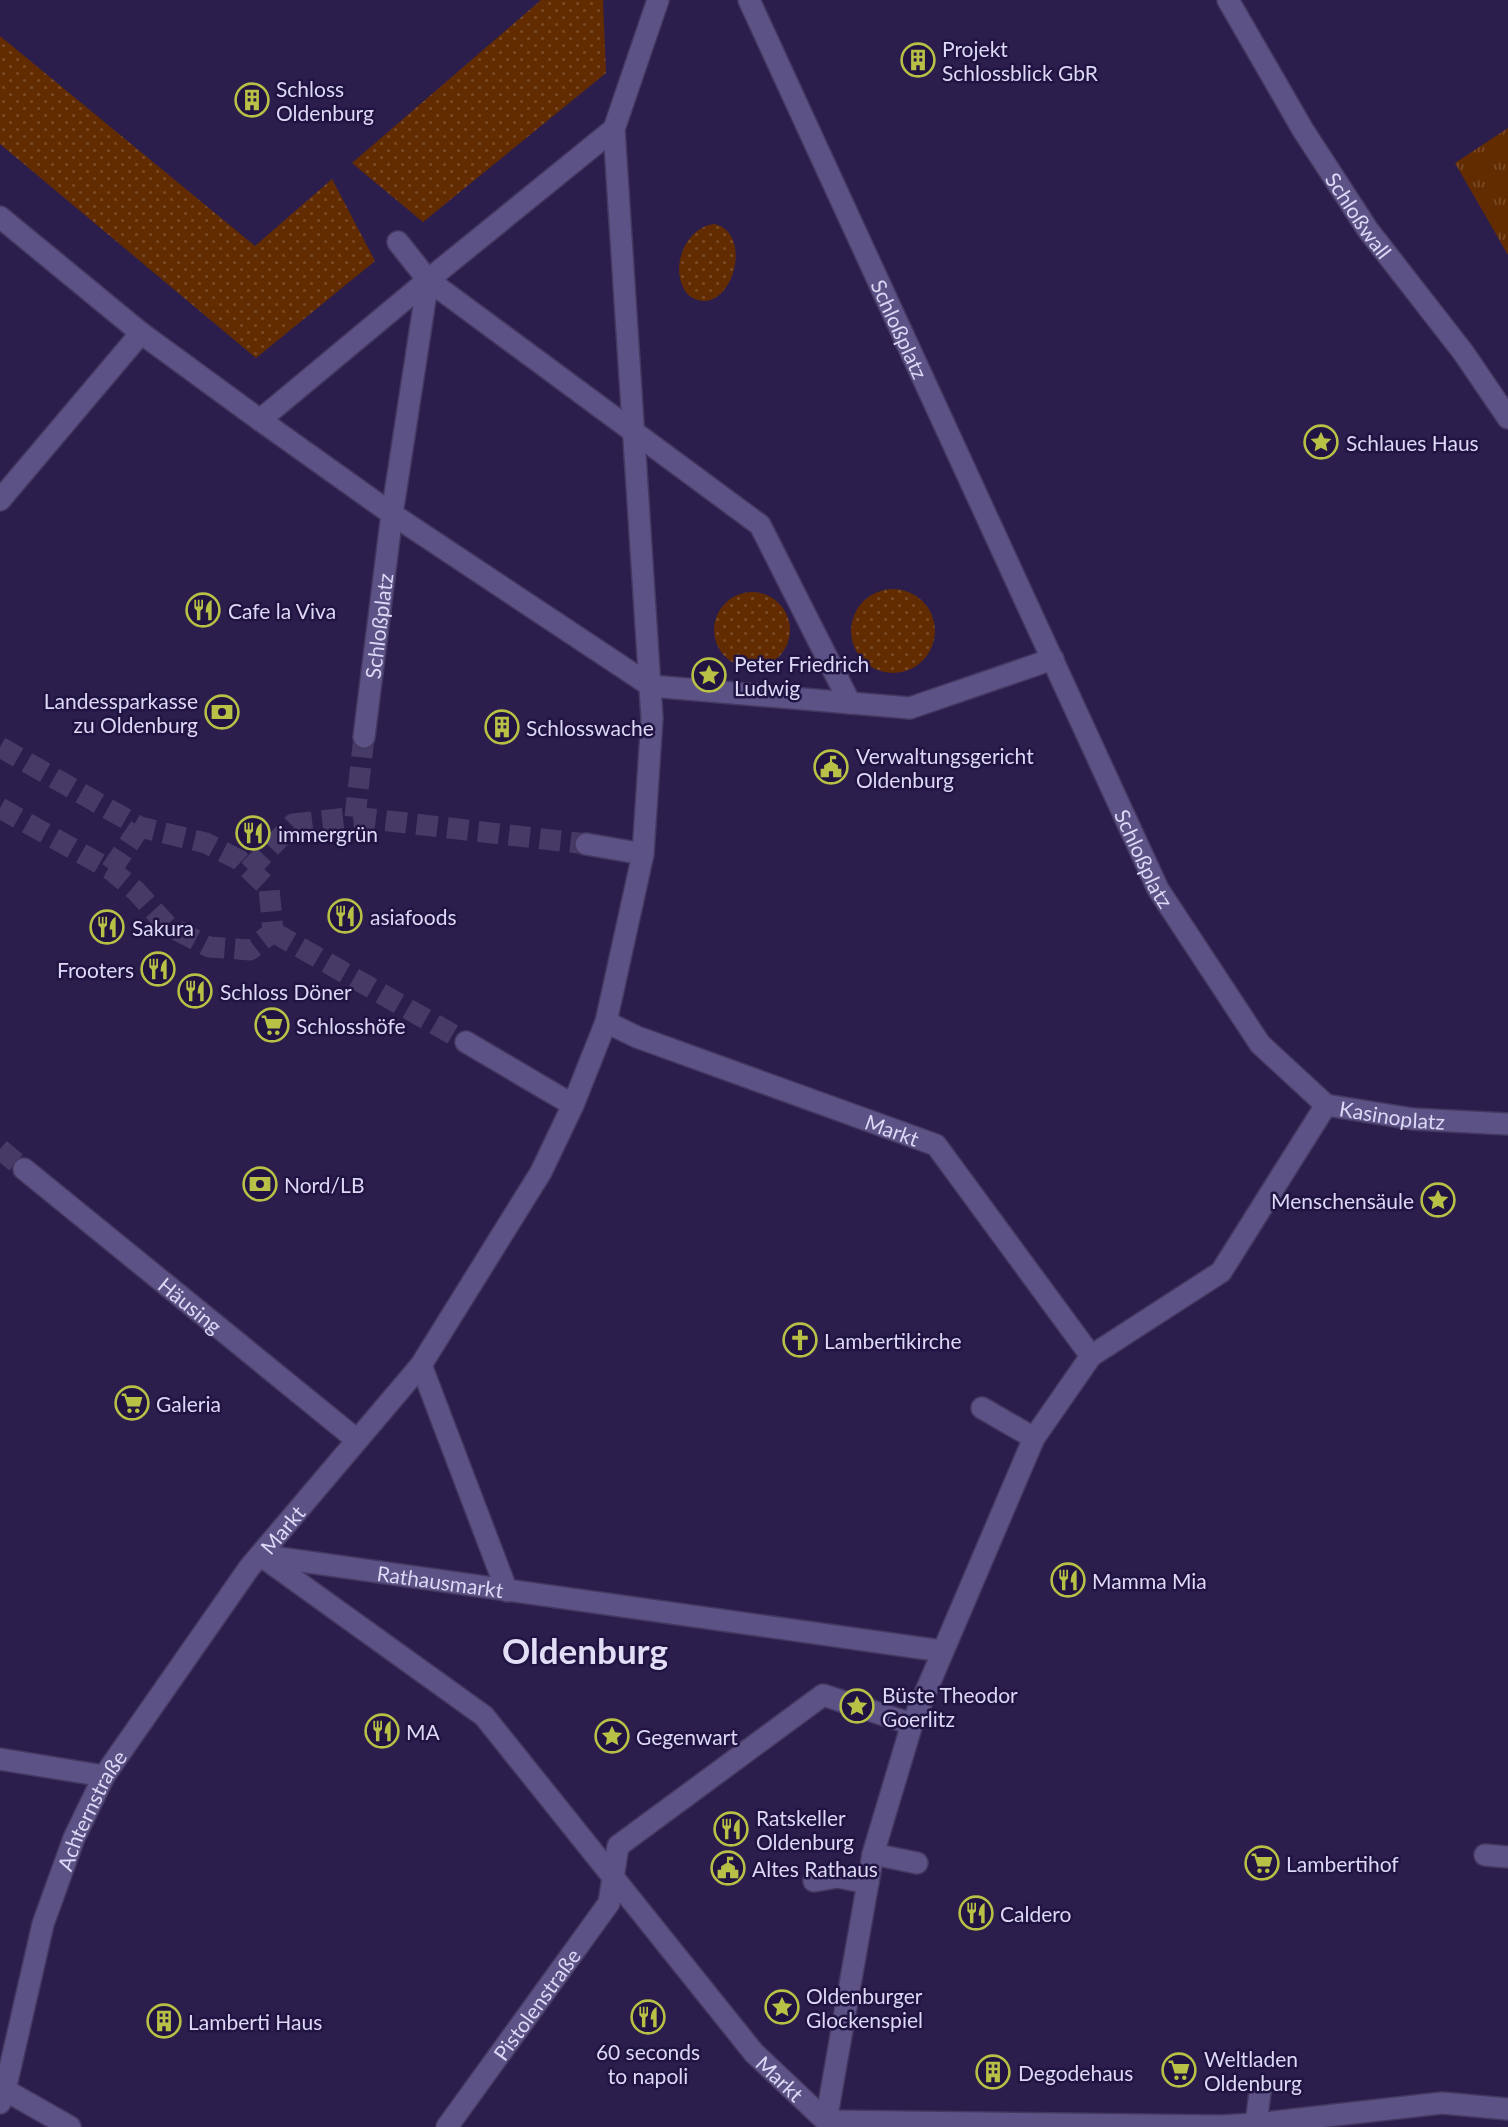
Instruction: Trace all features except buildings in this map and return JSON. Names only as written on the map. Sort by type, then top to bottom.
[{"type":"street","points":[[651,686],[614,129],[659,0]]},
{"type":"street","name":"Schloßplatz","points":[[749,0],[1158,889],[1261,1044]]},
{"type":"street","name":"Schloßwall","points":[[1228,0],[1303,130],[1368,230],[1463,352],[1508,418]]},
{"type":"street","points":[[260,420],[614,129]]},
{"type":"street","points":[[0,217],[141,333],[260,420],[391,514],[651,686],[910,708],[1053,659]]},
{"type":"street","points":[[398,242],[428,280],[760,525],[850,703]]},
{"type":"street","name":"Schloßplatz","points":[[364,737],[391,514],[428,280]]},
{"type":"street","points":[[0,500],[141,333]]},
{"type":"street","name":"Markt","points":[[651,686],[652,718],[643,855],[606,1022],[573,1105],[541,1172],[421,1365],[260,1555],[484,1716],[754,2053],[827,2124]]},
{"type":"street","points":[[586,844],[643,855]]},
{"type":"street","name":"Markt","points":[[606,1022],[637,1037],[936,1145],[1091,1356]]},
{"type":"street","points":[[466,1042],[573,1105]]},
{"type":"street","name":"Kasinoplatz","points":[[1261,1044],[1326,1105],[1413,1119],[1508,1124]]},
{"type":"street","name":"Markt","points":[[827,2124],[873,1854],[912,1724],[1034,1438],[1091,1356],[1221,1272],[1326,1105]]},
{"type":"street","name":"Häusing","points":[[24,1169],[357,1440]]},
{"type":"street","name":"Rathausmarkt","points":[[260,1555],[507,1591],[421,1365]]},
{"type":"street","points":[[982,1408],[1034,1438]]},
{"type":"street","name":"Achternstraße","points":[[2,2097],[43,1924],[74,1838],[104,1776],[260,1555]]},
{"type":"street","points":[[507,1591],[942,1651]]},
{"type":"street","points":[[613,1876],[618,1846],[823,1695],[912,1724]]},
{"type":"street","points":[[0,1759],[104,1776]]},
{"type":"street","points":[[873,1854],[917,1863]]},
{"type":"street","points":[[1485,1855],[1508,1857]]},
{"type":"street","name":"Pistolenstraße","points":[[447,2127],[609,1903],[613,1876]]},
{"type":"street","points":[[814,1881],[838,1877],[868,1883]]},
{"type":"street","points":[[1256,2124],[1260,2092]]},
{"type":"street","points":[[2,2097],[70,2127]]},
{"type":"street","points":[[827,2124],[1256,2124],[1442,2104],[1508,2109]]},
{"type":"green space","points":[[541,0],[603,0],[606,73],[423,222],[352,163]]},
{"type":"green space","points":[[0,36],[255,246],[332,179],[375,261],[256,358],[0,144]]},
{"type":"green space","points":[[1508,128],[1508,255],[1455,163]]},
{"type":"green space","points":[[715,224],[727,231],[734,242],[734,270],[729,283],[720,294],[710,300],[698,300],[689,295],[683,287],[679,267],[681,257],[684,247],[697,231]]},
{"type":"green space","points":[[893,589],[916,596],[928,608],[935,631],[928,654],[916,666],[893,673],[870,666],[858,654],[851,631],[858,608],[870,596]]},
{"type":"green space","points":[[752,592],[767,595],[779,603],[787,615],[790,630],[787,645],[779,657],[767,665],[752,668],[737,665],[725,657],[717,645],[714,630],[717,615],[725,603],[737,595]]},
{"type":"tunnel","points":[[249,870],[293,824],[355,817],[364,737]]},
{"type":"tunnel","points":[[0,747],[140,827],[206,843],[239,860],[269,888],[273,932]]},
{"type":"tunnel","points":[[0,808],[111,870],[136,891],[167,925],[209,947],[250,950],[273,932]]},
{"type":"tunnel","points":[[355,817],[586,844]]},
{"type":"tunnel","points":[[111,870],[140,827]]},
{"type":"tunnel","points":[[273,932],[466,1042]]},
{"type":"tunnel","points":[[0,1149],[24,1169]]},
{"type":"place","name":"Projekt Schlossblick GbR","points":[[918,60]]},
{"type":"place","name":"Schloss Oldenburg","points":[[252,100]]},
{"type":"place","name":"Schlaues Haus","points":[[1321,442]]},
{"type":"place","name":"Cafe la Viva","points":[[203,610]]},
{"type":"place","name":"Peter Friedrich Ludwig","points":[[709,675]]},
{"type":"place","name":"Landessparkasse zu Oldenburg","points":[[222,712]]},
{"type":"place","name":"Schlosswache","points":[[502,727]]},
{"type":"place","name":"Verwaltungsgericht Oldenburg","points":[[831,767]]},
{"type":"place","name":"immergrün","points":[[253,833]]},
{"type":"place","name":"asiafoods","points":[[345,916]]},
{"type":"place","name":"Sakura","points":[[107,927]]},
{"type":"place","name":"Frooters","points":[[158,969]]},
{"type":"place","name":"Schloss Döner","points":[[195,991]]},
{"type":"place","name":"Schlosshöfe","points":[[272,1025]]},
{"type":"place","name":"Nord/LB","points":[[260,1184]]},
{"type":"place","name":"Menschensäule","points":[[1438,1200]]},
{"type":"place","name":"Lambertikirche","points":[[800,1340]]},
{"type":"place","name":"Galeria","points":[[132,1403]]},
{"type":"place","name":"Mamma Mia","points":[[1068,1580]]},
{"type":"place","name":"Büste Theodor Goerlitz","points":[[857,1706]]},
{"type":"place","name":"MA","points":[[382,1731]]},
{"type":"place","name":"Gegenwart","points":[[612,1736]]},
{"type":"place","name":"Ratskeller Oldenburg","points":[[731,1829]]},
{"type":"place","name":"Lambertihof","points":[[1262,1863]]},
{"type":"place","name":"Altes Rathaus","points":[[728,1868]]},
{"type":"place","name":"Caldero","points":[[976,1913]]},
{"type":"place","name":"Oldenburger Glockenspiel","points":[[782,2007]]},
{"type":"place","name":"60 seconds to napoli","points":[[648,2017]]},
{"type":"place","name":"Lamberti Haus","points":[[164,2021]]},
{"type":"place","name":"Weltladen Oldenburg","points":[[1179,2070]]},
{"type":"place","name":"Degodehaus","points":[[993,2072]]},
{"type":"district","name":"Oldenburg","points":[[585,1650]]}]
